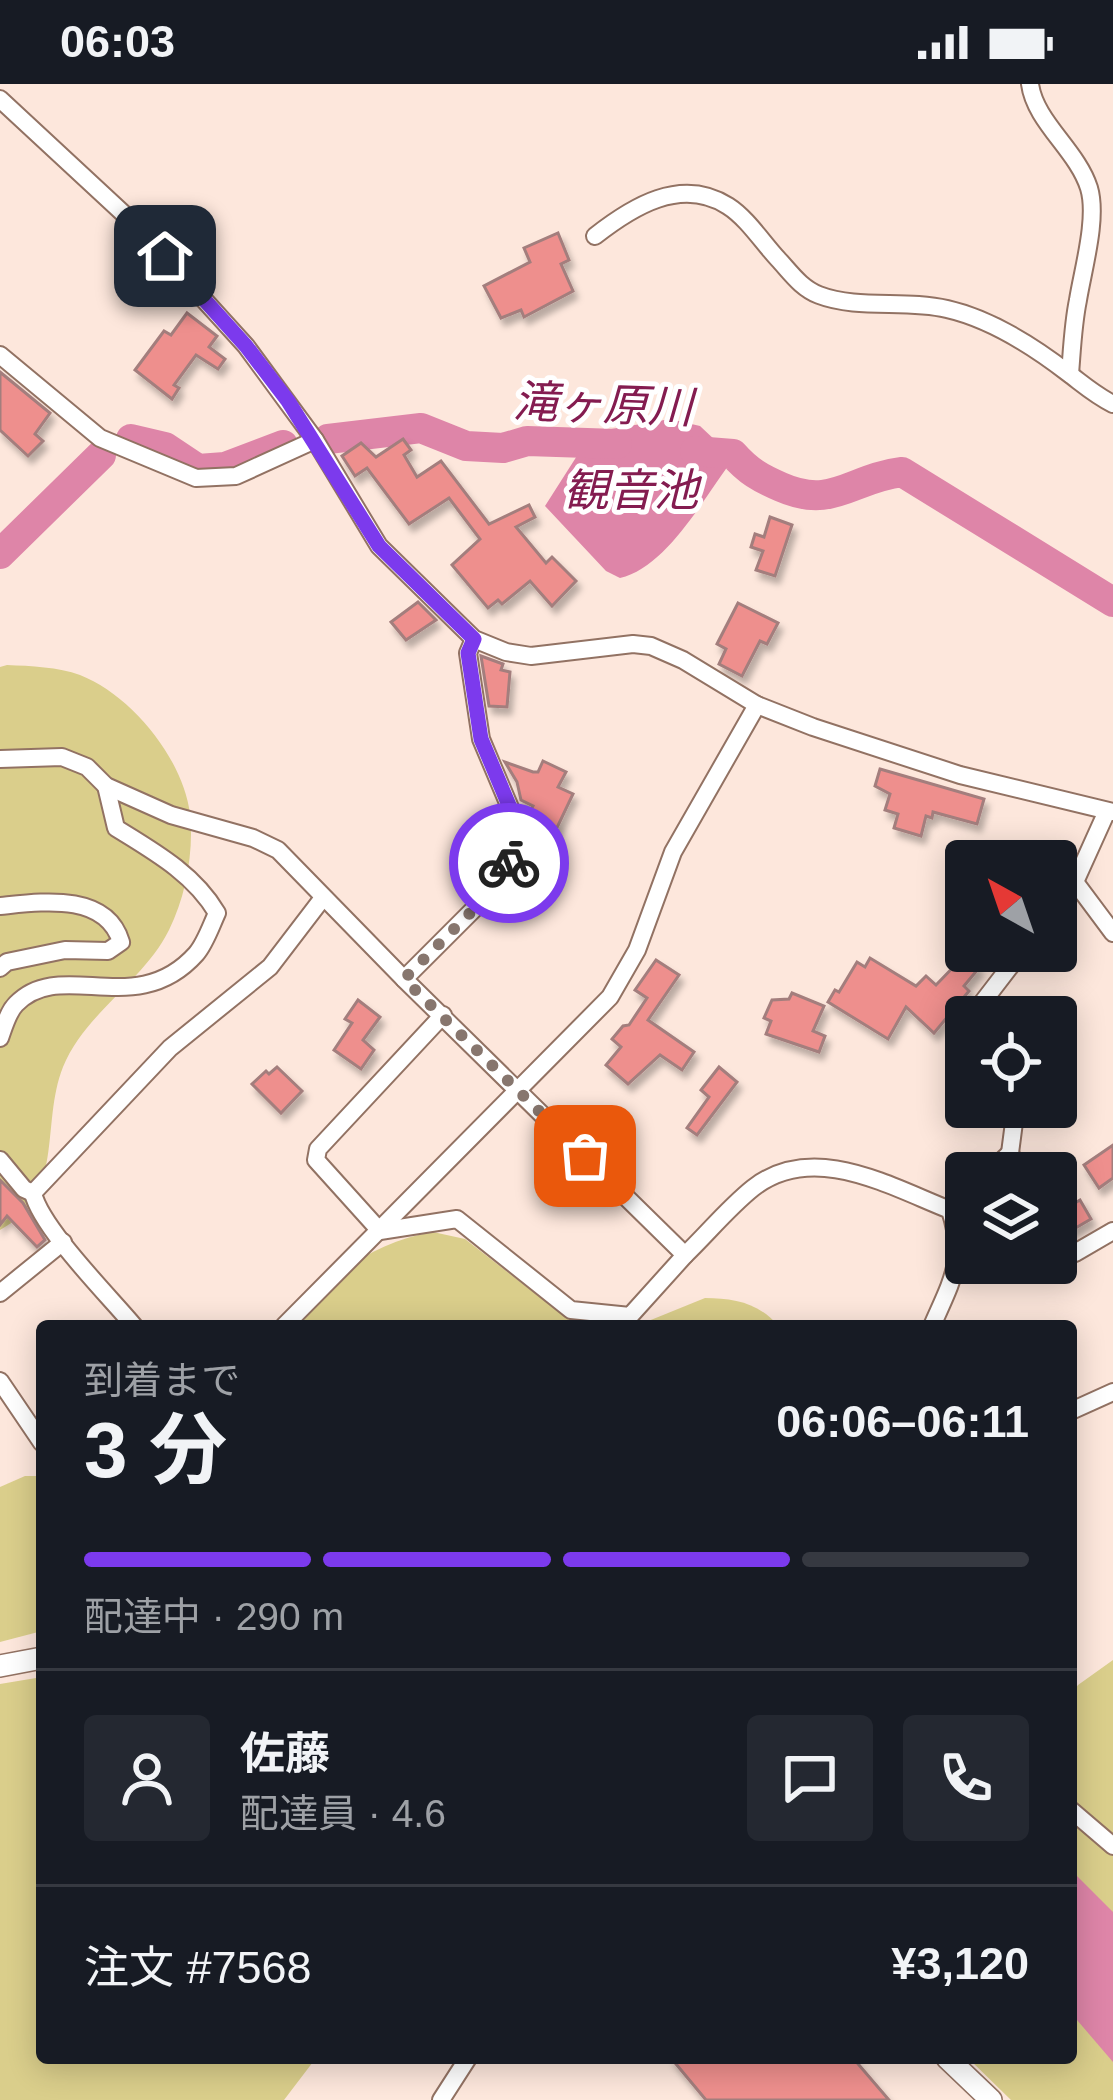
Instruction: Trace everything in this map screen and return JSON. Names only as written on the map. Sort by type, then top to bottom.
[{"type":"street","points":[[1030,84],[1032,99],[1070,150],[1090,191],[1087,259],[1077,302],[1070,374]]},
{"type":"street","points":[[0,99],[139,228],[246,346],[315,440],[379,546],[474,639],[531,656],[651,646],[757,705],[960,775],[1110,812],[1077,878]]},
{"type":"street","points":[[595,236],[653,199],[706,196],[730,207],[805,289],[825,298],[946,308],[994,326],[1113,404]]},
{"type":"street","points":[[0,355],[100,438],[196,478],[236,476],[315,440]]},
{"type":"street","points":[[404,979],[491,892],[508,868],[511,810],[481,739],[468,653],[474,639]]},
{"type":"street","points":[[290,1320],[610,997],[626,974],[673,852],[757,705]]},
{"type":"street","points":[[0,759],[62,757],[87,767],[106,786],[171,815],[266,844],[307,877],[322,899],[685,1256]]},
{"type":"street","points":[[0,1038],[13,1006],[31,993],[78,985],[145,988],[166,979],[198,952],[217,913],[203,889],[116,828],[106,786]]},
{"type":"street","points":[[1077,885],[1113,933]]},
{"type":"street","points":[[33,1193],[170,1048],[271,967],[322,899]]},
{"type":"street","points":[[0,906],[80,905],[104,914],[118,930],[121,942],[108,951],[65,950],[7,962],[0,968]]},
{"type":"street","points":[[987,996],[1006,972]]},
{"type":"street","points":[[380,1231],[316,1160],[318,1149],[442,1015]]},
{"type":"street","points":[[0,1160],[24,1190],[33,1193]]},
{"type":"street","points":[[380,1231],[457,1219],[571,1310],[631,1316],[753,1188],[799,1166],[836,1168],[945,1208]]},
{"type":"street","points":[[33,1193],[36,1205],[63,1242],[129,1320]]},
{"type":"street","points":[[1077,1252],[1113,1231]]},
{"type":"street","points":[[0,1293],[63,1242]]},
{"type":"street","points":[[935,1320],[950,1284]]},
{"type":"street","points":[[0,1381],[36,1434]]},
{"type":"street","points":[[1077,1408],[1113,1392]]},
{"type":"street","points":[[0,1666],[36,1659]]},
{"type":"street","points":[[1077,1815],[1113,1846]]},
{"type":"street","points":[[441,2100],[464,2064]]},
{"type":"street","points":[[953,2064],[991,2100]]},
{"type":"shaded area","points":[[0,667],[80,675],[135,713],[177,771],[190,814],[191,843],[184,888],[169,930],[145,966],[73,1048],[56,1089],[43,1178],[21,1215],[0,1230]]},
{"type":"shaded area","points":[[433,1232],[465,1239],[555,1309],[583,1320],[302,1320],[323,1291],[354,1263]]},
{"type":"shaded area","points":[[705,1298],[745,1303],[772,1320],[651,1320]]},
{"type":"shaded area","points":[[36,1476],[36,1633],[0,1642],[0,1487]]},
{"type":"shaded area","points":[[1113,1660],[1113,2100],[1011,2100],[974,2064],[1077,2064],[1078,1685]]},
{"type":"shaded area","points":[[36,1678],[36,2064],[311,2064],[284,2100],[0,2100],[0,1684]]},
{"type":"water","name":"観音池","points":[[670,419],[700,426],[734,458],[670,545],[654,560],[620,578],[606,571],[545,506],[582,448],[576,435]]},
{"type":"water","points":[[1077,1876],[1113,1912],[1113,2062],[1077,2020]]},
{"type":"building","points":[[558,233],[569,260],[561,264],[573,291],[524,317],[521,310],[501,318],[484,286],[530,262],[524,248]]},
{"type":"building","points":[[187,313],[217,336],[209,347],[225,359],[218,369],[196,355],[174,385],[179,388],[172,399],[135,370],[164,331],[171,335]]},
{"type":"building","points":[[0,372],[50,413],[35,434],[43,441],[28,456],[0,430]]},
{"type":"building","points":[[403,439],[411,450],[404,455],[417,477],[441,461],[489,524],[529,505],[535,517],[516,527],[546,563],[552,557],[576,581],[552,606],[530,581],[502,604],[498,600],[488,608],[452,565],[480,539],[449,498],[409,524],[367,468],[355,476],[342,456],[361,443],[376,457]]},
{"type":"building","points":[[770,517],[792,525],[775,576],[756,570],[763,551],[751,547],[755,534],[764,537]]},
{"type":"building","points":[[418,602],[436,620],[406,640],[391,622]]},
{"type":"building","points":[[738,603],[778,623],[767,644],[760,641],[742,676],[719,664],[726,649],[717,644]]},
{"type":"building","points":[[481,656],[503,664],[501,670],[510,672],[507,707],[489,706]]},
{"type":"building","points":[[543,761],[566,772],[558,787],[573,794],[554,834],[526,820],[533,806],[521,800],[505,762],[538,772]]},
{"type":"building","points":[[880,769],[984,799],[977,824],[933,812],[932,818],[926,816],[921,836],[894,828],[898,814],[885,810],[890,794],[875,786]]},
{"type":"building","points":[[870,958],[916,986],[926,976],[936,985],[949,972],[976,972],[964,986],[969,991],[965,996],[945,996],[945,1020],[934,1033],[906,1007],[888,1039],[828,1002],[857,962],[865,967]]},
{"type":"building","points":[[656,960],[679,975],[648,1020],[694,1052],[682,1070],[660,1055],[628,1084],[606,1065],[621,1047],[612,1039],[629,1025],[647,998],[635,990]]},
{"type":"building","points":[[792,993],[824,1006],[813,1031],[825,1036],[819,1052],[766,1034],[771,1021],[764,1018],[772,1000],[789,999]]},
{"type":"building","points":[[358,1000],[380,1017],[363,1040],[374,1050],[361,1069],[334,1050],[352,1023],[345,1019]]},
{"type":"building","points":[[277,1067],[302,1091],[281,1113],[252,1084]]},
{"type":"building","points":[[719,1067],[737,1082],[697,1135],[687,1128],[709,1097],[701,1090]]},
{"type":"building","points":[[1113,1145],[1113,1178],[1099,1188],[1084,1165]]},
{"type":"building","points":[[0,1180],[23,1203],[45,1240],[37,1247],[7,1216],[0,1225]]},
{"type":"building","points":[[1080,1200],[1091,1219],[1077,1227],[1077,1202]]},
{"type":"building","points":[[676,2064],[858,2064],[889,2100],[706,2100]]},
{"type":"waterway","name":"滝ヶ原川","points":[[328,439],[421,428],[466,446],[503,448],[527,441],[617,444]]},
{"type":"waterway","name":"滝ヶ原川","points":[[131,439],[165,447],[198,469],[225,467],[283,445]]},
{"type":"waterway","name":"滝ヶ原川","points":[[695,451],[733,454],[767,480],[815,495],[902,472],[1113,602]]},
{"type":"waterway","name":"滝ヶ原川","points":[[0,554],[101,455]]},
{"type":"way so far","points":[[509,863],[491,892],[404,979],[585,1156]]},
{"type":"route","points":[[165,256],[288,401],[379,546],[474,639],[468,653],[481,739],[511,810],[509,863]]}]
